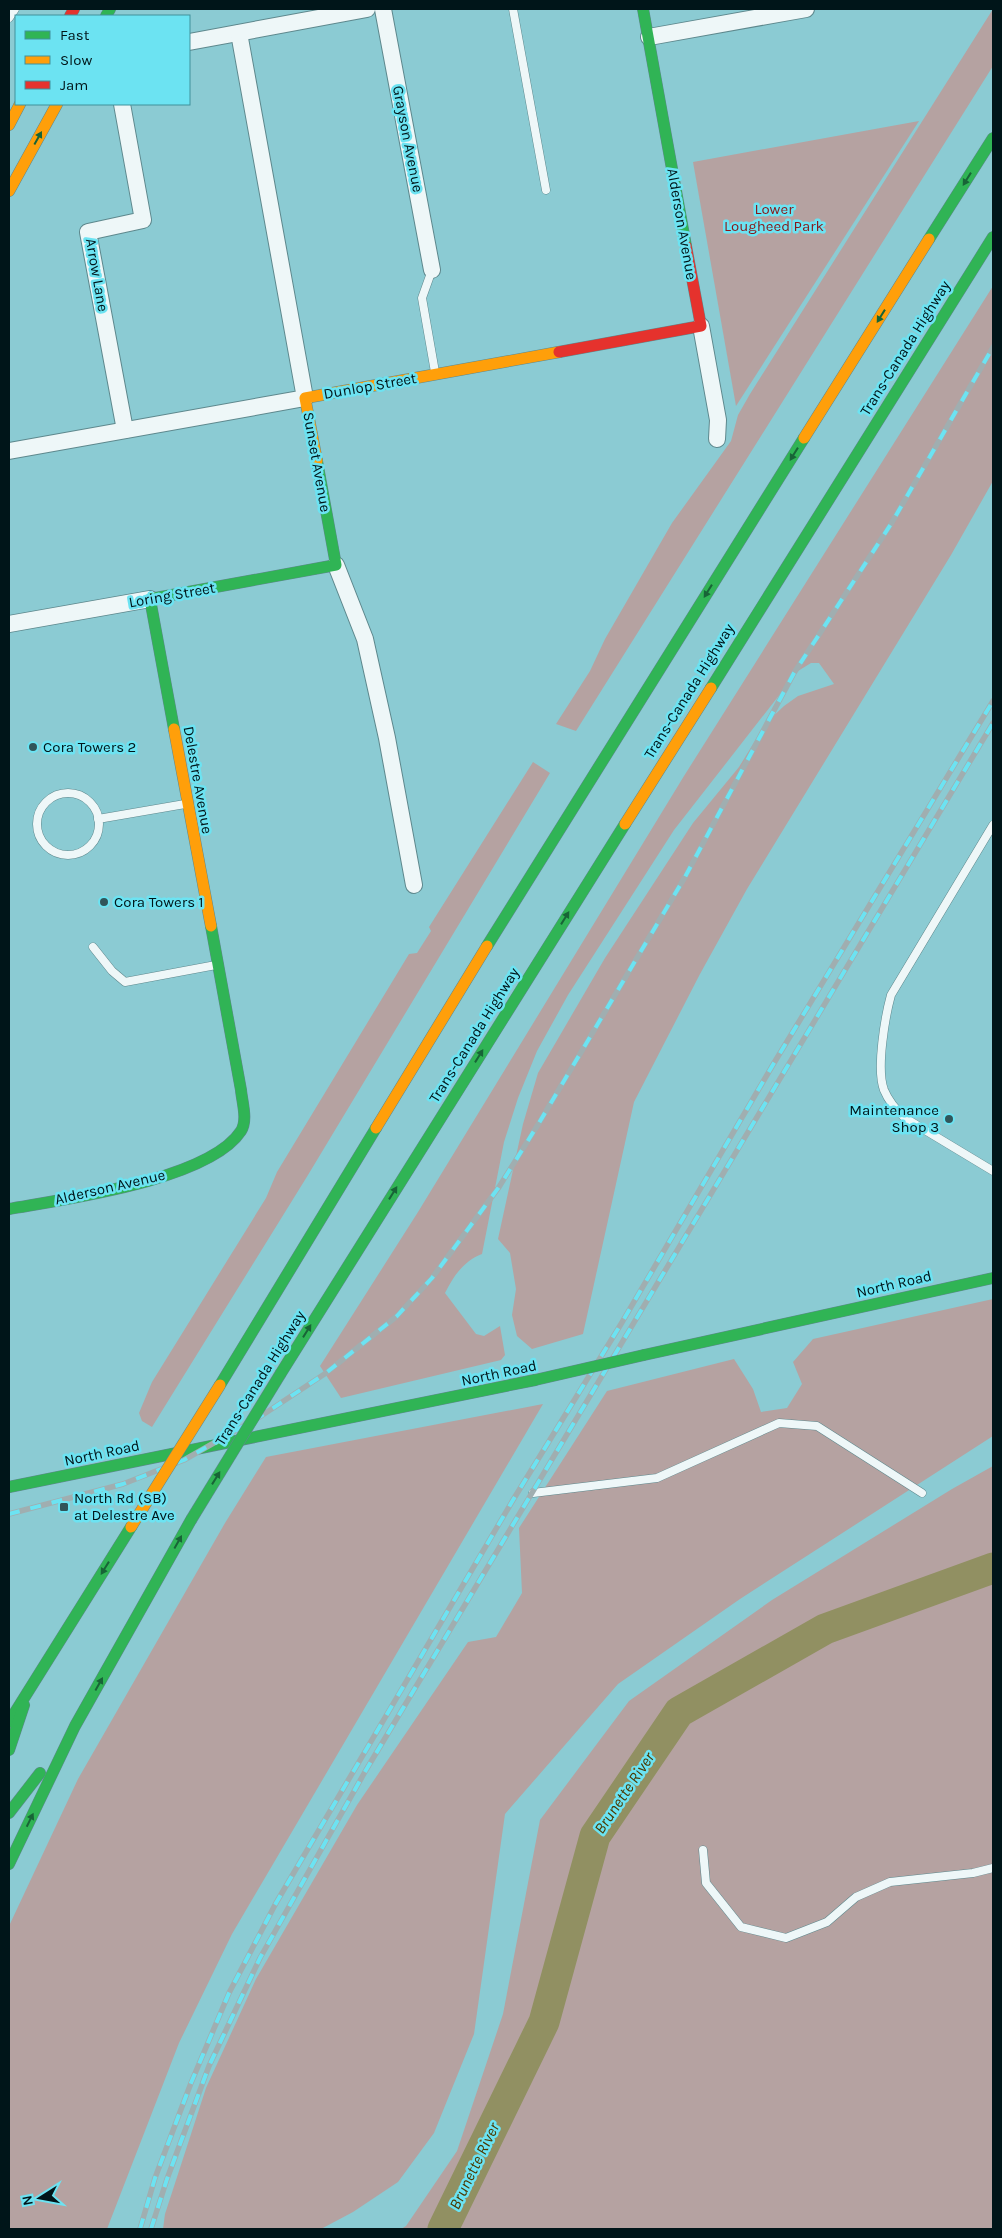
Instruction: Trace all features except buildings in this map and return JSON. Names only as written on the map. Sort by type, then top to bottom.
[{"type":"main road","name":"Alderson Avenue","points":[[644,9],[701,326]]},
{"type":"main road","points":[[9,125],[19,105]]},
{"type":"main road","points":[[9,191],[14,169],[56,105]]},
{"type":"main road","name":"Trans-Canada Highway","points":[[9,1722],[220,1385],[540,859],[993,138]]},
{"type":"main road","name":"Trans-Canada Highway","points":[[9,1864],[75,1726],[190,1520],[993,237]]},
{"type":"main road","name":"Dunlop Street","points":[[305,398],[701,326]]},
{"type":"main road","name":"Sunset Avenue","points":[[305,398],[336,565]]},
{"type":"main road","name":"Loring Street","points":[[150,599],[336,565]]},
{"type":"main road","name":"Delestre Avenue","points":[[150,599],[216,965]]},
{"type":"main road","name":"Alderson Avenue","points":[[9,1209],[157,1178],[202,1160],[238,1135],[242,1129],[244,1117],[242,1097],[216,965]]},
{"type":"main road","name":"North Road","points":[[9,1488],[262,1435],[399,1410],[993,1278]]},
{"type":"main road","points":[[9,1750],[29,1689]]},
{"type":"main road","points":[[9,1814],[75,1726]]},
{"type":"street","points":[[190,42],[367,9]]},
{"type":"street","name":"Grayson Avenue","points":[[383,9],[432,270]]},
{"type":"street","points":[[649,38],[806,9]]},
{"type":"street","name":"Sunset Avenue","points":[[239,33],[305,398]]},
{"type":"street","name":"Arrow Lane","points":[[122,105],[144,220],[88,232],[125,430]]},
{"type":"street","name":"Alderson Avenue","points":[[701,326],[718,420],[717,439]]},
{"type":"street","name":"Dunlop Street","points":[[9,451],[305,398]]},
{"type":"street","name":"Sunset Avenue","points":[[336,565],[365,639],[387,738],[414,885]]},
{"type":"street","name":"Loring Street","points":[[9,624],[150,599]]},
{"type":"lane","points":[[9,18],[14,9]]},
{"type":"lane","points":[[513,9],[546,190]]},
{"type":"lane","points":[[432,270],[422,298],[435,374]]},
{"type":"lane","points":[[63,793],[82,796],[90,802],[98,819],[98,830],[91,844],[78,853],[68,855],[57,853],[48,847],[41,839],[38,829],[40,810],[54,796],[63,793]]},
{"type":"lane","points":[[98,819],[187,803]]},
{"type":"lane","points":[[993,825],[891,994],[884,1023],[882,1060],[884,1089],[893,1106],[905,1118],[993,1172]]},
{"type":"lane","points":[[93,947],[118,978],[128,982],[216,965]]},
{"type":"lane","points":[[533,1493],[656,1478],[779,1423],[817,1426],[922,1493]]},
{"type":"lane","points":[[703,1850],[706,1883],[741,1927],[786,1938],[827,1922],[856,1897],[890,1882],[993,1868]]},
{"type":"green space","points":[[993,9],[993,66],[576,731],[556,724],[590,671],[605,639],[672,523],[731,441],[738,415],[750,394]]},
{"type":"green space","name":"Lower Lougheed Park","points":[[919,121],[736,406],[693,162]]},
{"type":"green space","points":[[993,286],[993,481],[951,555],[747,889],[700,974],[634,1102],[583,1334],[532,1349],[517,1336],[512,1315],[516,1289],[510,1253],[498,1239],[523,1124],[538,1073],[605,958],[693,823],[739,767],[766,723],[798,696],[834,684],[819,663],[811,663],[798,671],[674,830],[568,995],[537,1051],[518,1098],[504,1142],[482,1254],[460,1269],[445,1293],[476,1334],[484,1336],[500,1326],[505,1355],[501,1360],[341,1398],[320,1366],[418,1212],[684,776]]},
{"type":"green space","points":[[533,762],[550,773],[308,1175],[152,1427],[142,1421],[139,1413],[152,1382],[266,1198],[277,1172],[409,954],[417,953],[431,931],[429,927]]},
{"type":"green space","points":[[993,1299],[993,1436],[740,1599],[618,1684],[505,1814],[474,2034],[434,2133],[398,2182],[353,2212],[321,2229],[163,2229],[165,2214],[206,2088],[256,1979],[357,1805],[468,1642],[496,1637],[522,1593],[519,1528],[607,1391],[734,1359],[753,1389],[761,1412],[787,1408],[802,1384],[793,1362],[813,1339]]},
{"type":"green space","points":[[543,1404],[232,1934],[179,2043],[107,2229],[9,2229],[9,1926],[78,1779],[225,1523],[266,1457]]},
{"type":"green space","points":[[993,1466],[993,2229],[401,2229],[406,2226],[457,2151],[503,2014],[540,1820],[629,1701],[772,1600],[952,1489]]},
{"type":"waterway","name":"Brunette River","points":[[443,2229],[544,2022],[595,1836],[679,1712],[825,1629],[993,1568]]},
{"type":"railway","points":[[9,1514],[123,1484],[184,1460],[261,1416],[326,1373],[397,1316],[432,1278],[499,1187],[539,1123],[685,877],[794,673],[891,524],[993,347]]},
{"type":"railway","points":[[140,2229],[155,2178],[191,2083],[229,1993],[276,1903],[513,1500],[621,1324],[774,1063],[993,701]]},
{"type":"railway","points":[[151,2229],[167,2179],[209,2066],[260,1958],[366,1770],[993,723]]},
{"type":"traffic: fast","points":[[107,15],[110,9]]},
{"type":"traffic: fast","points":[[643,9],[686,246]]},
{"type":"traffic: fast","points":[[929,239],[993,138]]},
{"type":"traffic: fast","points":[[711,688],[993,237]]},
{"type":"traffic: fast","points":[[487,946],[804,438]]},
{"type":"traffic: fast","points":[[174,729],[150,599],[336,565],[317,461]]},
{"type":"traffic: fast","points":[[281,1373],[625,824]]},
{"type":"traffic: fast","points":[[9,1209],[99,1193],[168,1175],[199,1162],[224,1148],[241,1131],[244,1122],[241,1090],[211,926]]},
{"type":"traffic: fast","points":[[220,1385],[376,1128]]},
{"type":"traffic: fast","points":[[644,1355],[993,1278]]},
{"type":"traffic: fast","points":[[535,1380],[644,1355]]},
{"type":"traffic: fast","points":[[191,1520],[281,1373]]},
{"type":"traffic: fast","points":[[9,1487],[535,1380]]},
{"type":"traffic: fast","points":[[9,1864],[75,1726],[191,1520]]},
{"type":"traffic: fast","points":[[9,1722],[131,1527]]},
{"type":"traffic: fast","points":[[9,1750],[24,1705]]},
{"type":"traffic: fast","points":[[9,1813],[40,1773]]},
{"type":"traffic: slow","points":[[9,125],[19,105]]},
{"type":"traffic: slow","points":[[9,191],[56,105]]},
{"type":"traffic: slow","points":[[804,438],[929,239]]},
{"type":"traffic: slow","points":[[317,461],[305,398],[559,352]]},
{"type":"traffic: slow","points":[[625,824],[711,688]]},
{"type":"traffic: slow","points":[[174,729],[211,926]]},
{"type":"traffic: slow","points":[[376,1128],[487,946]]},
{"type":"traffic: slow","points":[[131,1527],[220,1385]]},
{"type":"traffic: jam","points":[[71,15],[74,9]]},
{"type":"traffic: jam","points":[[559,352],[701,326],[686,246]]},
{"type":"place","name":"Cora Towers 2","points":[[33,747]]},
{"type":"place","name":"Cora Towers 1","points":[[104,902]]},
{"type":"place","name":"Maintenance Shop 3","points":[[949,1119]]},
{"type":"place","name":"North Rd (SB) at Delestre Ave","points":[[64,1507]]}]
